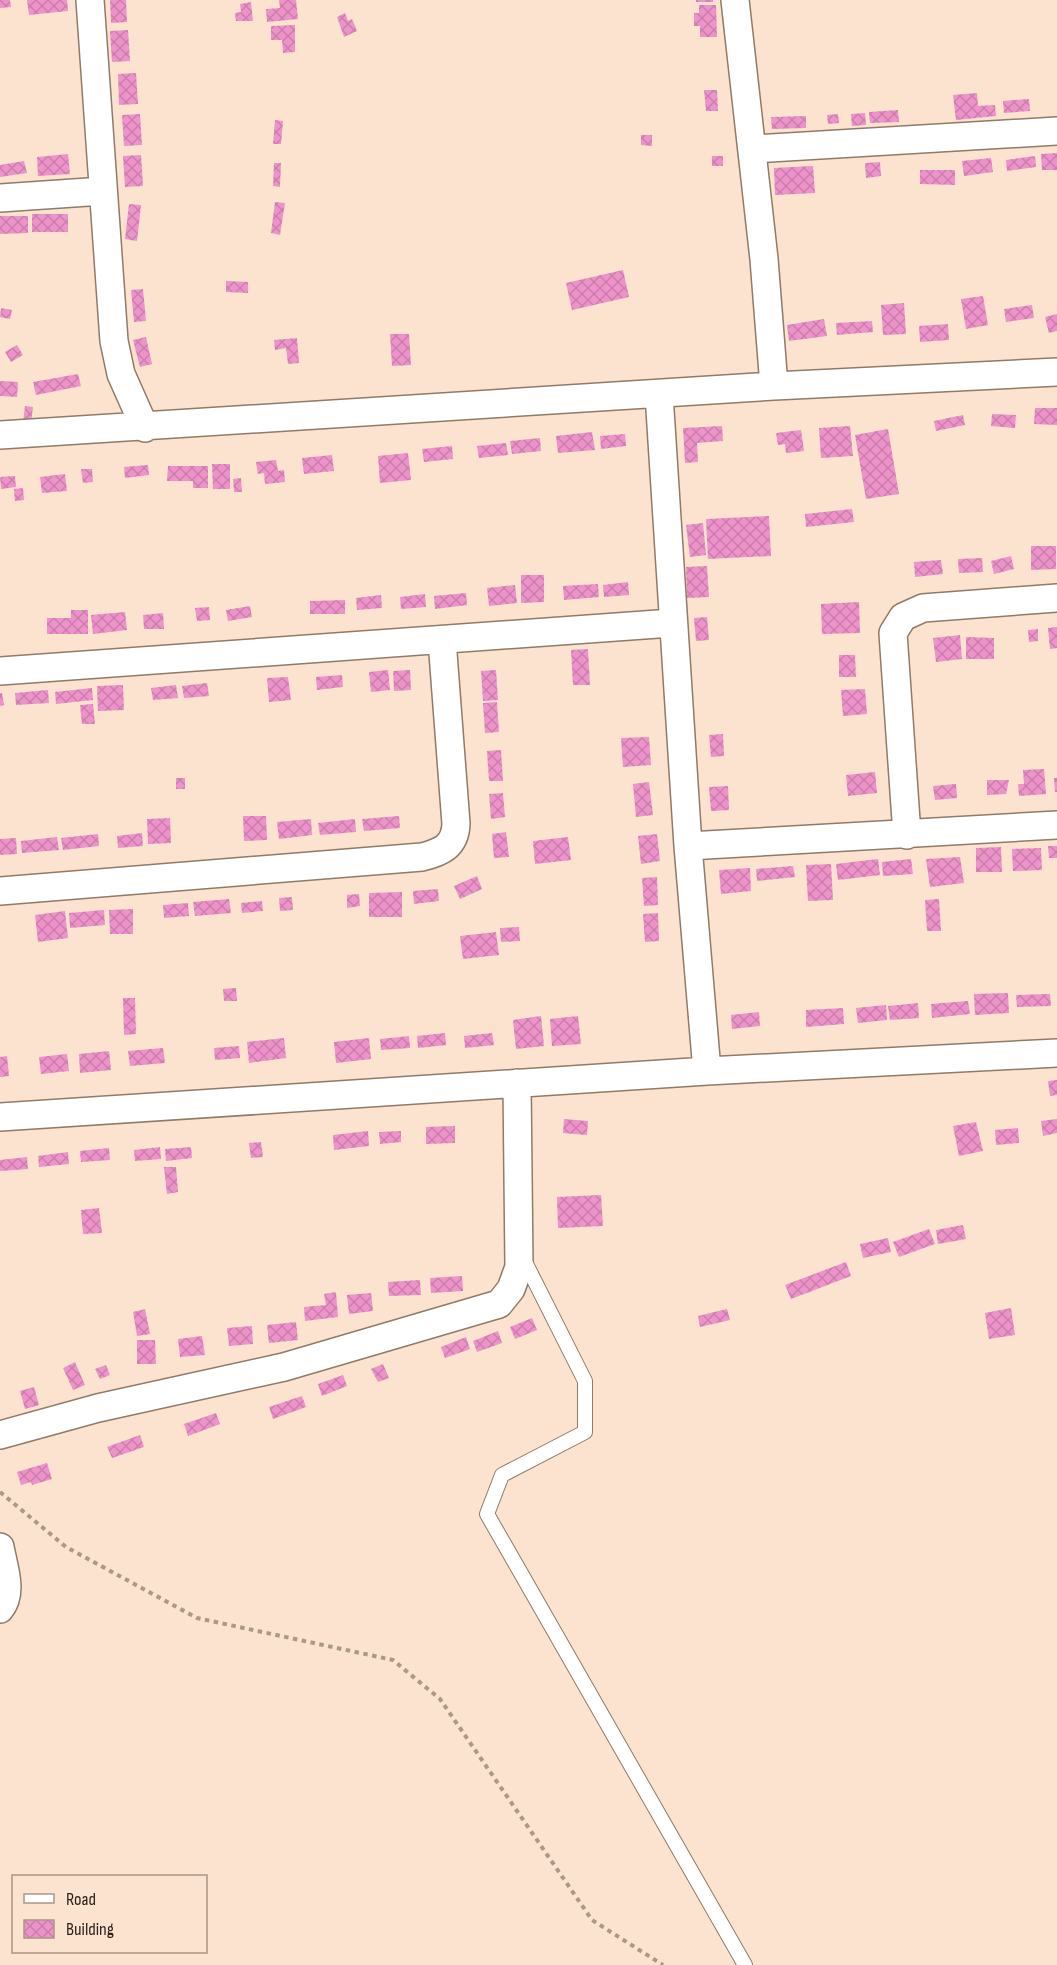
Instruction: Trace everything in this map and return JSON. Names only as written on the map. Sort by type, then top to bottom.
[{"type":"street","points":[[90,0],[114,341],[121,374],[146,428]]},
{"type":"street","points":[[735,0],[752,149],[774,386]]},
{"type":"street","points":[[752,149],[1057,131]]},
{"type":"street","points":[[0,198],[104,191]]},
{"type":"street","points":[[0,435],[146,428],[774,386],[1057,372]]},
{"type":"street","points":[[659,394],[672,623],[707,1071]]},
{"type":"street","points":[[907,835],[893,633],[903,617],[923,608],[1057,598]]},
{"type":"street","points":[[0,670],[672,623]]},
{"type":"street","points":[[0,891],[422,857],[438,853],[448,847],[455,837],[456,824],[442,640]]},
{"type":"street","points":[[688,846],[1057,825]]},
{"type":"street","points":[[0,1117],[707,1071],[1057,1053]]},
{"type":"street","points":[[0,1434],[98,1408],[284,1367],[499,1304],[512,1289],[519,1267],[517,1083]]},
{"type":"street","points":[[0,1547],[7,1588],[7,1597],[0,1609]]},
{"type":"lane","points":[[520,1251],[585,1381],[585,1432],[502,1475],[487,1514],[745,1965]]},
{"type":"path","points":[[0,1492],[66,1547],[197,1618],[393,1660],[440,1699],[592,1920],[663,1965]]},
{"type":"building","points":[[0,0],[10,0],[11,7],[0,8]]},
{"type":"building","points":[[27,0],[67,0],[68,11],[29,15]]},
{"type":"building","points":[[110,0],[126,0],[127,22],[111,23]]},
{"type":"building","points":[[279,0],[296,0],[298,19],[267,22],[266,9],[280,8]]},
{"type":"building","points":[[696,0],[713,0],[713,2],[696,2]]},
{"type":"building","points":[[251,2],[253,21],[236,21],[235,13],[241,12],[240,4]]},
{"type":"building","points":[[699,5],[716,5],[717,37],[700,37],[700,26],[694,26],[694,13],[699,13]]},
{"type":"building","points":[[345,13],[348,21],[352,19],[357,31],[344,37],[337,17]]},
{"type":"building","points":[[295,25],[295,52],[283,53],[282,40],[271,40],[271,26]]},
{"type":"building","points":[[128,30],[130,61],[112,62],[110,31]]},
{"type":"building","points":[[136,73],[138,104],[119,105],[118,74]]},
{"type":"building","points":[[704,90],[717,90],[718,111],[706,111]]},
{"type":"building","points":[[977,93],[978,106],[995,105],[996,116],[956,120],[953,95]]},
{"type":"building","points":[[1029,99],[1030,111],[1004,113],[1003,101]]},
{"type":"building","points":[[898,110],[899,122],[870,123],[869,112]]},
{"type":"building","points":[[865,113],[866,125],[852,126],[851,114]]},
{"type":"building","points":[[140,114],[142,145],[124,146],[122,115]]},
{"type":"building","points":[[838,114],[839,123],[828,124],[827,115]]},
{"type":"building","points":[[806,116],[806,128],[772,129],[771,117]]},
{"type":"building","points":[[275,120],[283,121],[281,144],[273,144]]},
{"type":"building","points":[[641,135],[652,135],[652,146],[641,145]]},
{"type":"building","points":[[1057,153],[1057,170],[1042,170],[1041,154]]},
{"type":"building","points":[[68,154],[70,174],[38,176],[37,157]]},
{"type":"building","points":[[141,155],[143,186],[125,187],[123,156]]},
{"type":"building","points":[[712,156],[723,156],[723,166],[712,166]]},
{"type":"building","points":[[1035,156],[1036,167],[1007,171],[1006,160]]},
{"type":"building","points":[[991,158],[993,172],[964,176],[962,161]]},
{"type":"building","points":[[24,161],[27,173],[0,177],[0,165]]},
{"type":"building","points":[[880,162],[881,176],[866,178],[865,163]]},
{"type":"building","points":[[274,163],[281,163],[280,187],[273,186]]},
{"type":"building","points":[[813,166],[815,193],[775,195],[774,168]]},
{"type":"building","points":[[920,170],[955,170],[955,185],[920,184]]},
{"type":"building","points":[[275,202],[285,203],[280,235],[271,233]]},
{"type":"building","points":[[129,204],[141,205],[137,241],[125,239]]},
{"type":"building","points":[[32,214],[68,214],[68,232],[32,232]]},
{"type":"building","points":[[0,216],[28,216],[28,233],[0,234]]},
{"type":"building","points":[[623,270],[629,297],[572,310],[566,283]]},
{"type":"building","points":[[226,281],[248,282],[248,293],[226,292]]},
{"type":"building","points":[[143,289],[146,321],[134,322],[131,290]]},
{"type":"building","points":[[983,296],[988,325],[966,329],[961,299]]},
{"type":"building","points":[[904,303],[906,334],[883,335],[881,305]]},
{"type":"building","points":[[1032,305],[1034,318],[1006,322],[1004,309]]},
{"type":"building","points":[[1,308],[12,310],[10,319],[0,317]]},
{"type":"building","points":[[1057,314],[1057,331],[1049,333],[1045,317]]},
{"type":"building","points":[[824,319],[827,336],[789,341],[787,325]]},
{"type":"building","points":[[872,321],[873,332],[837,335],[836,323]]},
{"type":"building","points":[[948,324],[949,340],[920,342],[919,326]]},
{"type":"building","points":[[390,334],[409,334],[411,365],[392,366]]},
{"type":"building","points":[[146,337],[152,364],[140,367],[133,340]]},
{"type":"building","points":[[297,338],[299,363],[288,364],[286,348],[275,350],[274,340]]},
{"type":"building","points":[[17,345],[23,355],[11,362],[5,352]]},
{"type":"building","points":[[78,374],[81,386],[36,395],[33,382]]},
{"type":"building","points":[[0,381],[18,382],[17,397],[0,396]]},
{"type":"building","points":[[25,406],[33,407],[31,423],[23,422]]},
{"type":"building","points":[[1035,408],[1057,408],[1057,425],[1034,424]]},
{"type":"building","points":[[992,414],[1016,415],[1015,428],[991,426]]},
{"type":"building","points":[[963,415],[965,425],[936,431],[934,421]]},
{"type":"building","points":[[722,426],[723,441],[697,443],[698,462],[685,463],[683,428]]},
{"type":"building","points":[[850,426],[853,456],[821,458],[819,428]]},
{"type":"building","points":[[888,429],[899,494],[866,499],[855,435]]},
{"type":"building","points":[[801,430],[804,451],[786,453],[785,444],[778,445],[776,433]]},
{"type":"building","points":[[592,432],[595,450],[558,453],[556,436]]},
{"type":"building","points":[[625,434],[626,446],[601,449],[600,436]]},
{"type":"building","points":[[540,438],[541,451],[512,454],[510,441]]},
{"type":"building","points":[[506,443],[508,455],[479,458],[477,446]]},
{"type":"building","points":[[452,446],[453,459],[424,462],[422,449]]},
{"type":"building","points":[[408,453],[411,480],[380,483],[378,456]]},
{"type":"building","points":[[332,455],[334,471],[304,474],[302,458]]},
{"type":"building","points":[[276,460],[278,471],[284,470],[285,482],[265,484],[264,473],[258,474],[256,462]]},
{"type":"building","points":[[212,464],[230,464],[230,489],[213,489]]},
{"type":"building","points":[[148,465],[149,475],[125,478],[124,467]]},
{"type":"building","points":[[168,466],[208,466],[208,488],[193,488],[193,481],[167,481]]},
{"type":"building","points":[[81,469],[92,469],[93,482],[83,483]]},
{"type":"building","points":[[65,474],[67,491],[42,493],[40,477]]},
{"type":"building","points":[[15,476],[16,487],[1,489],[0,477]]},
{"type":"building","points":[[241,478],[242,492],[234,492],[233,479]]},
{"type":"building","points":[[23,488],[24,500],[15,501],[14,489]]},
{"type":"building","points":[[852,509],[854,522],[806,527],[805,514]]},
{"type":"building","points":[[769,516],[771,556],[708,559],[706,519]]},
{"type":"building","points":[[703,523],[706,555],[690,557],[686,525]]},
{"type":"building","points":[[1031,546],[1056,546],[1056,569],[1031,570]]},
{"type":"building","points":[[1011,556],[1014,569],[994,574],[991,561]]},
{"type":"building","points":[[982,558],[983,572],[959,573],[958,559]]},
{"type":"building","points":[[941,560],[943,574],[915,577],[914,562]]},
{"type":"building","points":[[707,566],[709,597],[687,598],[686,567]]},
{"type":"building","points":[[521,575],[544,575],[544,602],[521,603]]},
{"type":"building","points":[[628,582],[629,595],[604,597],[603,585]]},
{"type":"building","points":[[598,584],[599,597],[564,600],[563,586]]},
{"type":"building","points":[[515,585],[517,603],[489,606],[487,588]]},
{"type":"building","points":[[466,593],[467,605],[435,609],[434,596]]},
{"type":"building","points":[[425,594],[426,607],[401,609],[400,597]]},
{"type":"building","points":[[381,595],[382,608],[357,610],[356,598]]},
{"type":"building","points":[[345,600],[345,614],[310,614],[310,601]]},
{"type":"building","points":[[859,602],[860,633],[822,634],[821,604]]},
{"type":"building","points":[[250,606],[252,617],[228,621],[226,610]]},
{"type":"building","points":[[209,607],[210,620],[197,621],[195,608]]},
{"type":"building","points":[[71,610],[88,610],[88,634],[47,634],[47,618],[71,618]]},
{"type":"building","points":[[125,612],[127,630],[93,634],[91,615]]},
{"type":"building","points":[[163,613],[164,629],[144,629],[143,615]]},
{"type":"building","points":[[707,617],[709,640],[696,641],[694,618]]},
{"type":"building","points":[[1057,627],[1057,648],[1050,649],[1048,628]]},
{"type":"building","points":[[1038,629],[1038,641],[1029,642],[1028,630]]},
{"type":"building","points":[[960,635],[962,659],[936,662],[933,638]]},
{"type":"building","points":[[966,637],[994,638],[994,659],[966,659]]},
{"type":"building","points":[[588,649],[590,685],[573,685],[571,650]]},
{"type":"building","points":[[839,655],[855,655],[856,677],[839,677]]},
{"type":"building","points":[[388,670],[390,690],[371,692],[369,672]]},
{"type":"building","points":[[410,670],[411,690],[394,691],[393,671]]},
{"type":"building","points":[[496,670],[498,700],[483,701],[481,671]]},
{"type":"building","points":[[342,675],[343,687],[317,690],[316,677]]},
{"type":"building","points":[[288,677],[291,700],[269,702],[267,678]]},
{"type":"building","points":[[207,683],[209,696],[184,698],[182,686]]},
{"type":"building","points":[[123,685],[124,710],[98,711],[97,686]]},
{"type":"building","points":[[176,685],[178,698],[153,700],[151,688]]},
{"type":"building","points":[[92,688],[93,700],[56,704],[55,692]]},
{"type":"building","points":[[865,689],[867,714],[843,716],[841,690]]},
{"type":"building","points":[[48,690],[49,703],[16,705],[15,693]]},
{"type":"building","points":[[0,693],[2,693],[4,705],[0,706]]},
{"type":"building","points":[[497,702],[499,732],[485,733],[483,703]]},
{"type":"building","points":[[93,704],[95,724],[82,724],[80,705]]},
{"type":"building","points":[[723,734],[724,756],[711,757],[709,735]]},
{"type":"building","points":[[649,737],[651,765],[623,767],[621,738]]},
{"type":"building","points":[[501,750],[503,781],[489,781],[487,751]]},
{"type":"building","points":[[1044,769],[1046,794],[1019,796],[1018,784],[1024,784],[1023,770]]},
{"type":"building","points":[[875,772],[877,793],[848,796],[846,775]]},
{"type":"building","points":[[176,778],[185,778],[185,789],[176,789]]},
{"type":"building","points":[[1054,778],[1057,778],[1057,792],[1055,792]]},
{"type":"building","points":[[987,780],[1009,780],[1006,794],[987,795]]},
{"type":"building","points":[[649,782],[653,815],[636,817],[633,784]]},
{"type":"building","points":[[956,784],[957,798],[935,800],[933,786]]},
{"type":"building","points":[[728,786],[729,810],[711,811],[709,787]]},
{"type":"building","points":[[503,793],[505,817],[491,819],[489,794]]},
{"type":"building","points":[[243,816],[266,816],[267,840],[244,841]]},
{"type":"building","points":[[399,816],[400,828],[364,831],[362,819]]},
{"type":"building","points":[[170,818],[171,843],[148,844],[147,819]]},
{"type":"building","points":[[311,819],[312,835],[279,839],[277,822]]},
{"type":"building","points":[[355,819],[356,832],[320,835],[318,823]]},
{"type":"building","points":[[506,832],[509,857],[494,858],[492,834]]},
{"type":"building","points":[[142,833],[143,846],[118,848],[117,836]]},
{"type":"building","points":[[98,834],[99,846],[63,850],[61,838]]},
{"type":"building","points":[[657,834],[660,861],[641,864],[638,836]]},
{"type":"building","points":[[57,837],[59,850],[22,853],[21,841]]},
{"type":"building","points":[[568,837],[571,860],[535,864],[533,841]]},
{"type":"building","points":[[16,838],[17,854],[0,855],[0,839]]},
{"type":"building","points":[[1048,846],[1057,846],[1057,858],[1049,858]]},
{"type":"building","points":[[1001,847],[1002,872],[976,872],[976,848]]},
{"type":"building","points":[[1041,848],[1042,870],[1013,871],[1012,849]]},
{"type":"building","points":[[960,857],[964,883],[930,887],[926,859]]},
{"type":"building","points":[[878,859],[880,875],[838,880],[836,864]]},
{"type":"building","points":[[911,859],[913,874],[883,876],[882,862]]},
{"type":"building","points":[[831,864],[833,900],[808,901],[806,865]]},
{"type":"building","points":[[793,866],[795,877],[757,881],[756,869]]},
{"type":"building","points":[[750,868],[751,891],[721,894],[719,870]]},
{"type":"building","points":[[477,876],[482,889],[460,899],[454,886]]},
{"type":"building","points":[[657,877],[658,905],[644,906],[642,878]]},
{"type":"building","points":[[438,889],[439,901],[414,904],[413,891]]},
{"type":"building","points":[[402,892],[402,917],[369,917],[369,893]]},
{"type":"building","points":[[359,894],[360,906],[347,908],[347,895]]},
{"type":"building","points":[[292,897],[293,910],[280,911],[279,898]]},
{"type":"building","points":[[229,899],[231,913],[195,916],[193,902]]},
{"type":"building","points":[[939,899],[941,931],[927,931],[925,900]]},
{"type":"building","points":[[262,901],[263,911],[242,913],[241,903]]},
{"type":"building","points":[[188,903],[189,916],[164,918],[163,905]]},
{"type":"building","points":[[133,909],[133,934],[110,934],[109,910]]},
{"type":"building","points":[[104,910],[105,925],[70,928],[69,913]]},
{"type":"building","points":[[65,911],[68,938],[38,942],[35,915]]},
{"type":"building","points":[[658,913],[659,941],[645,942],[643,914]]},
{"type":"building","points":[[519,927],[520,941],[501,942],[500,928]]},
{"type":"building","points":[[496,932],[499,955],[463,959],[460,936]]},
{"type":"building","points":[[236,988],[237,1001],[224,1001],[223,989]]},
{"type":"building","points":[[1008,993],[1009,1013],[975,1015],[974,994]]},
{"type":"building","points":[[1050,994],[1051,1006],[1017,1007],[1016,995]]},
{"type":"building","points":[[123,998],[135,998],[136,1034],[124,1035]]},
{"type":"building","points":[[968,1001],[970,1014],[932,1018],[931,1004]]},
{"type":"building","points":[[918,1003],[919,1018],[890,1020],[888,1006]]},
{"type":"building","points":[[886,1005],[887,1020],[858,1023],[856,1008]]},
{"type":"building","points":[[843,1008],[844,1024],[806,1027],[806,1010]]},
{"type":"building","points":[[759,1012],[760,1026],[732,1029],[731,1015]]},
{"type":"building","points":[[541,1016],[544,1046],[516,1049],[513,1020]]},
{"type":"building","points":[[578,1016],[581,1044],[552,1046],[550,1019]]},
{"type":"building","points":[[445,1033],[446,1045],[418,1048],[417,1036]]},
{"type":"building","points":[[492,1033],[494,1045],[465,1048],[464,1036]]},
{"type":"building","points":[[409,1036],[410,1048],[381,1050],[380,1039]]},
{"type":"building","points":[[284,1038],[286,1058],[249,1063],[247,1042]]},
{"type":"building","points":[[369,1038],[371,1059],[336,1063],[334,1042]]},
{"type":"building","points":[[239,1046],[240,1058],[215,1060],[214,1048]]},
{"type":"building","points":[[163,1048],[165,1063],[130,1066],[128,1051]]},
{"type":"building","points":[[109,1051],[111,1070],[80,1073],[79,1054]]},
{"type":"building","points":[[67,1054],[69,1071],[41,1074],[39,1057]]},
{"type":"building","points":[[7,1056],[9,1076],[0,1077],[0,1057]]},
{"type":"building","points":[[1057,1080],[1057,1095],[1050,1096],[1048,1081]]},
{"type":"building","points":[[564,1119],[588,1121],[587,1135],[563,1133]]},
{"type":"building","points":[[1057,1119],[1057,1133],[1043,1136],[1041,1121]]},
{"type":"building","points":[[976,1122],[983,1151],[959,1156],[953,1126]]},
{"type":"building","points":[[455,1126],[455,1143],[426,1144],[426,1127]]},
{"type":"building","points":[[1018,1128],[1019,1143],[996,1145],[995,1130]]},
{"type":"building","points":[[368,1131],[369,1146],[334,1150],[333,1135]]},
{"type":"building","points":[[401,1131],[401,1142],[380,1144],[379,1132]]},
{"type":"building","points":[[261,1142],[263,1157],[251,1158],[249,1143]]},
{"type":"building","points":[[160,1147],[161,1159],[135,1161],[134,1150]]},
{"type":"building","points":[[191,1147],[192,1158],[166,1161],[165,1149]]},
{"type":"building","points":[[109,1148],[110,1160],[81,1162],[80,1151]]},
{"type":"building","points":[[68,1152],[69,1164],[39,1167],[38,1156]]},
{"type":"building","points":[[27,1157],[28,1169],[0,1171],[0,1160]]},
{"type":"building","points":[[164,1167],[176,1167],[178,1192],[167,1194]]},
{"type":"building","points":[[601,1195],[603,1226],[558,1228],[557,1197]]},
{"type":"building","points":[[99,1208],[102,1233],[83,1234],[81,1210]]},
{"type":"building","points":[[963,1225],[966,1239],[938,1244],[936,1230]]},
{"type":"building","points":[[929,1229],[935,1244],[899,1257],[893,1242]]},
{"type":"building","points":[[888,1238],[891,1252],[863,1258],[860,1244]]},
{"type":"building","points":[[846,1262],[851,1276],[791,1299],[785,1285]]},
{"type":"building","points":[[462,1276],[463,1291],[431,1293],[430,1278]]},
{"type":"building","points":[[420,1280],[421,1295],[389,1296],[388,1282]]},
{"type":"building","points":[[336,1292],[338,1317],[305,1321],[304,1307],[326,1305],[324,1294]]},
{"type":"building","points":[[371,1293],[373,1311],[349,1314],[347,1295]]},
{"type":"building","points":[[1011,1308],[1015,1335],[989,1339],[985,1313]]},
{"type":"building","points":[[145,1309],[150,1334],[137,1336],[133,1312]]},
{"type":"building","points":[[727,1309],[730,1320],[700,1327],[698,1316]]},
{"type":"building","points":[[532,1318],[537,1330],[515,1339],[510,1327]]},
{"type":"building","points":[[296,1322],[298,1340],[269,1343],[267,1325]]},
{"type":"building","points":[[252,1326],[253,1344],[229,1346],[227,1328]]},
{"type":"building","points":[[498,1331],[502,1343],[477,1352],[473,1341]]},
{"type":"building","points":[[202,1336],[205,1355],[180,1357],[178,1339]]},
{"type":"building","points":[[466,1337],[470,1349],[445,1358],[441,1347]]},
{"type":"building","points":[[137,1340],[155,1340],[156,1364],[137,1364]]},
{"type":"building","points":[[75,1362],[85,1385],[73,1390],[63,1368]]},
{"type":"building","points":[[383,1364],[389,1378],[378,1382],[371,1369]]},
{"type":"building","points":[[106,1365],[110,1375],[100,1379],[95,1369]]},
{"type":"building","points":[[343,1375],[347,1386],[322,1396],[318,1384]]},
{"type":"building","points":[[34,1387],[39,1405],[25,1409],[20,1391]]},
{"type":"building","points":[[302,1396],[306,1407],[273,1419],[269,1407]]},
{"type":"building","points":[[216,1413],[220,1424],[188,1436],[184,1424]]},
{"type":"building","points":[[140,1435],[144,1447],[112,1458],[107,1447]]},
{"type":"building","points":[[47,1463],[52,1479],[32,1485],[31,1482],[21,1485],[17,1472]]}]
